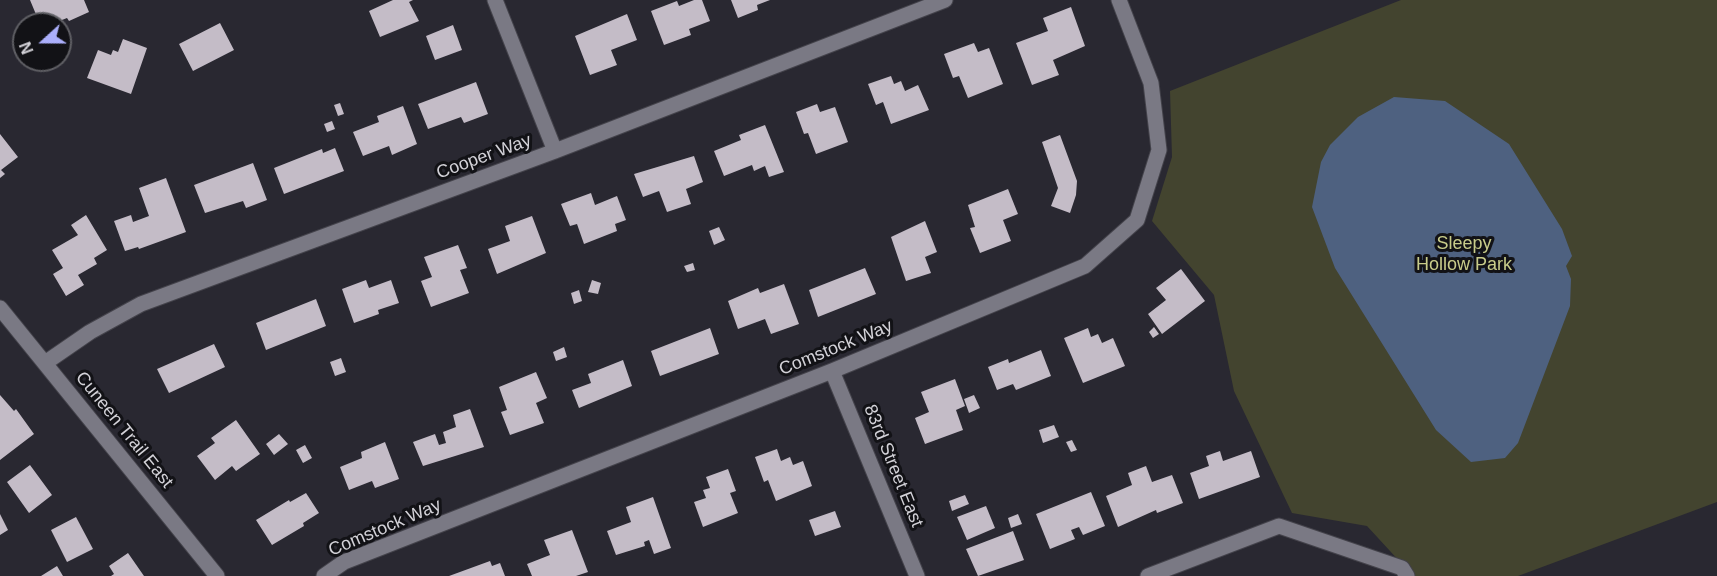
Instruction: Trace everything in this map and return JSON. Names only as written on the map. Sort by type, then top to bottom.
[{"type":"street","points":[[495,0],[555,151]]},
{"type":"street","name":"Cooper Way","points":[[45,363],[90,332],[141,304],[555,151],[945,0]]},
{"type":"street","name":"Comstock Way","points":[[324,576],[344,562],[832,371],[1085,266],[1137,220],[1159,150],[1152,83],[1119,0]]},
{"type":"street","name":"Cuneen Trail East","points":[[0,308],[217,576]]},
{"type":"street","name":"83rd Street East","points":[[832,371],[917,576]]},
{"type":"street","points":[[1148,576],[1279,526],[1401,568],[1407,576]]},
{"type":"green space","name":"Sleepy Hollow Park","points":[[1401,0],[1717,0],[1717,502],[1518,576],[1413,576],[1367,526],[1292,513],[1234,391],[1214,295],[1152,221],[1172,157],[1170,91]]},
{"type":"water","points":[[1394,97],[1445,101],[1509,144],[1562,229],[1572,256],[1566,266],[1571,279],[1570,306],[1518,443],[1505,458],[1471,462],[1436,430],[1335,268],[1312,207],[1321,162],[1330,145],[1358,117]]},
{"type":"building","points":[[30,0],[84,0],[89,12],[72,20],[72,12],[35,12]]},
{"type":"building","points":[[393,0],[413,0],[409,2],[419,21],[380,37],[369,11]]},
{"type":"building","points":[[694,0],[702,0],[710,21],[689,29],[691,35],[664,45],[651,11],[677,1],[679,6]]},
{"type":"building","points":[[731,0],[770,0],[757,5],[758,10],[738,18]]},
{"type":"building","points":[[1071,7],[1085,46],[1053,60],[1059,75],[1032,85],[1016,43],[1048,31],[1043,18]]},
{"type":"building","points":[[627,14],[637,40],[611,50],[617,65],[590,75],[575,36]]},
{"type":"building","points":[[220,23],[234,50],[193,71],[179,44]]},
{"type":"building","points":[[453,25],[462,50],[435,60],[426,36]]},
{"type":"building","points":[[123,39],[147,48],[131,94],[87,78],[98,50],[111,55],[113,50],[118,52]]},
{"type":"building","points":[[974,43],[978,52],[989,48],[1003,84],[968,98],[959,76],[953,78],[944,54]]},
{"type":"building","points":[[891,76],[894,84],[901,81],[905,91],[918,85],[929,110],[891,124],[883,102],[876,105],[868,84]]},
{"type":"building","points":[[476,82],[488,114],[464,123],[461,117],[428,129],[418,104]]},
{"type":"building","points":[[340,103],[344,114],[338,116],[334,105]]},
{"type":"building","points":[[817,104],[820,112],[835,107],[848,142],[816,154],[808,133],[804,134],[796,112]]},
{"type":"building","points":[[403,106],[417,144],[392,155],[389,146],[363,156],[353,132],[379,122],[377,116]]},
{"type":"building","points":[[332,121],[335,129],[327,132],[324,124]]},
{"type":"building","points":[[765,125],[784,172],[769,177],[765,166],[754,171],[752,165],[724,176],[714,151],[741,140],[739,135]]},
{"type":"building","points":[[0,134],[18,157],[1,170],[5,174],[0,178]]},
{"type":"building","points":[[1060,135],[1077,181],[1076,195],[1070,213],[1051,206],[1058,188],[1042,142]]},
{"type":"building","points":[[335,148],[344,171],[284,194],[274,168],[322,149],[323,153]]},
{"type":"building","points":[[694,156],[703,182],[686,189],[691,204],[667,212],[659,191],[643,197],[634,174]]},
{"type":"building","points":[[253,163],[267,200],[246,208],[243,201],[205,213],[194,185]]},
{"type":"building","points":[[166,178],[186,232],[139,249],[138,247],[125,251],[114,221],[131,215],[133,222],[149,216],[139,188]]},
{"type":"building","points":[[1008,189],[1018,214],[1003,220],[1011,241],[980,253],[970,228],[975,227],[968,205]]},
{"type":"building","points":[[591,193],[595,205],[617,196],[626,220],[615,224],[617,231],[584,244],[577,224],[570,226],[561,204]]},
{"type":"building","points":[[86,215],[107,250],[94,258],[97,264],[78,275],[84,285],[66,296],[53,274],[63,268],[52,250],[78,235],[71,225]]},
{"type":"building","points":[[532,216],[546,253],[497,274],[488,249],[510,241],[505,226]]},
{"type":"building","points":[[925,221],[937,252],[925,257],[931,273],[906,281],[891,237]]},
{"type":"building","points":[[719,227],[725,240],[714,245],[709,231]]},
{"type":"building","points":[[458,245],[467,268],[460,270],[469,293],[431,307],[421,281],[432,277],[424,257]]},
{"type":"building","points":[[693,263],[695,270],[687,272],[684,266]]},
{"type":"building","points":[[865,268],[876,294],[818,317],[809,290]]},
{"type":"building","points":[[1181,269],[1205,301],[1162,334],[1148,314],[1166,300],[1156,288]]},
{"type":"building","points":[[366,280],[369,288],[391,280],[399,303],[378,310],[379,314],[354,323],[342,289]]},
{"type":"building","points":[[592,280],[601,283],[598,294],[588,292]]},
{"type":"building","points":[[784,284],[799,324],[771,334],[765,319],[738,329],[728,301],[758,288],[760,293]]},
{"type":"building","points":[[579,290],[582,301],[574,304],[571,293]]},
{"type":"building","points":[[316,299],[326,326],[266,350],[256,323]]},
{"type":"building","points":[[1154,327],[1159,334],[1153,338],[1149,332]]},
{"type":"building","points":[[710,328],[719,354],[660,376],[651,351]]},
{"type":"building","points":[[1088,328],[1091,337],[1098,334],[1102,343],[1113,338],[1125,366],[1083,383],[1064,338]]},
{"type":"building","points":[[214,344],[225,367],[169,393],[157,369]]},
{"type":"building","points":[[564,347],[567,357],[556,361],[553,352]]},
{"type":"building","points":[[1041,350],[1051,376],[1016,390],[1013,384],[997,390],[988,367],[1008,359],[1009,363]]},
{"type":"building","points":[[341,358],[346,372],[335,376],[330,362]]},
{"type":"building","points":[[623,360],[632,386],[579,408],[572,390],[591,383],[588,374]]},
{"type":"building","points":[[536,372],[547,398],[536,403],[544,423],[510,435],[501,412],[507,410],[499,387]]},
{"type":"building","points":[[955,379],[965,406],[956,410],[963,430],[925,444],[915,418],[929,412],[921,392]]},
{"type":"building","points":[[0,395],[14,411],[16,409],[34,434],[0,460]]},
{"type":"building","points":[[974,395],[980,408],[969,413],[964,399]]},
{"type":"building","points":[[470,409],[484,447],[423,466],[413,442],[435,434],[439,445],[446,443],[443,432],[456,427],[453,415]]},
{"type":"building","points":[[236,420],[260,454],[236,471],[232,466],[215,480],[197,456],[215,443],[211,438]]},
{"type":"building","points":[[1054,425],[1059,437],[1043,443],[1039,430]]},
{"type":"building","points":[[279,434],[288,444],[274,455],[266,444]]},
{"type":"building","points":[[1072,440],[1077,450],[1071,452],[1066,442]]},
{"type":"building","points":[[385,442],[399,479],[375,488],[372,481],[349,490],[340,467],[362,458],[361,452]]},
{"type":"building","points":[[305,445],[312,458],[303,463],[296,450]]},
{"type":"building","points":[[777,449],[781,461],[790,457],[793,465],[803,461],[812,486],[776,501],[768,480],[764,482],[755,457]]},
{"type":"building","points":[[1220,451],[1223,461],[1251,451],[1260,477],[1199,499],[1190,473],[1209,466],[1206,456]]},
{"type":"building","points":[[30,465],[52,495],[29,513],[7,482]]},
{"type":"building","points":[[1146,466],[1152,482],[1172,475],[1183,503],[1157,513],[1156,510],[1118,527],[1106,496],[1132,485],[1128,473]]},
{"type":"building","points":[[728,469],[736,491],[730,493],[738,513],[703,527],[694,502],[706,498],[703,490],[710,488],[706,477]]},
{"type":"building","points":[[1091,492],[1105,526],[1083,535],[1079,527],[1071,530],[1075,539],[1050,549],[1036,514]]},
{"type":"building","points":[[306,493],[319,513],[303,523],[304,526],[272,545],[256,520],[289,500],[290,502]]},
{"type":"building","points":[[965,495],[969,504],[952,511],[949,501]]},
{"type":"building","points":[[653,497],[671,548],[654,554],[649,540],[644,542],[645,546],[616,555],[607,531],[631,522],[626,507]]},
{"type":"building","points":[[986,506],[995,528],[967,540],[957,517]]},
{"type":"building","points":[[835,511],[841,527],[815,536],[809,520]]},
{"type":"building","points":[[0,514],[8,530],[0,535]]},
{"type":"building","points":[[1018,514],[1022,524],[1011,528],[1008,518]]},
{"type":"building","points":[[76,517],[93,549],[67,562],[51,530]]},
{"type":"building","points":[[572,530],[588,572],[576,576],[532,576],[527,564],[550,555],[544,540]]},
{"type":"building","points":[[1013,531],[1024,560],[978,576],[966,549]]},
{"type":"building","points":[[128,553],[144,576],[111,576],[114,574],[109,566]]},
{"type":"building","points":[[490,561],[492,566],[500,563],[505,576],[449,576]]},
{"type":"building","points":[[57,566],[63,576],[41,576]]}]
